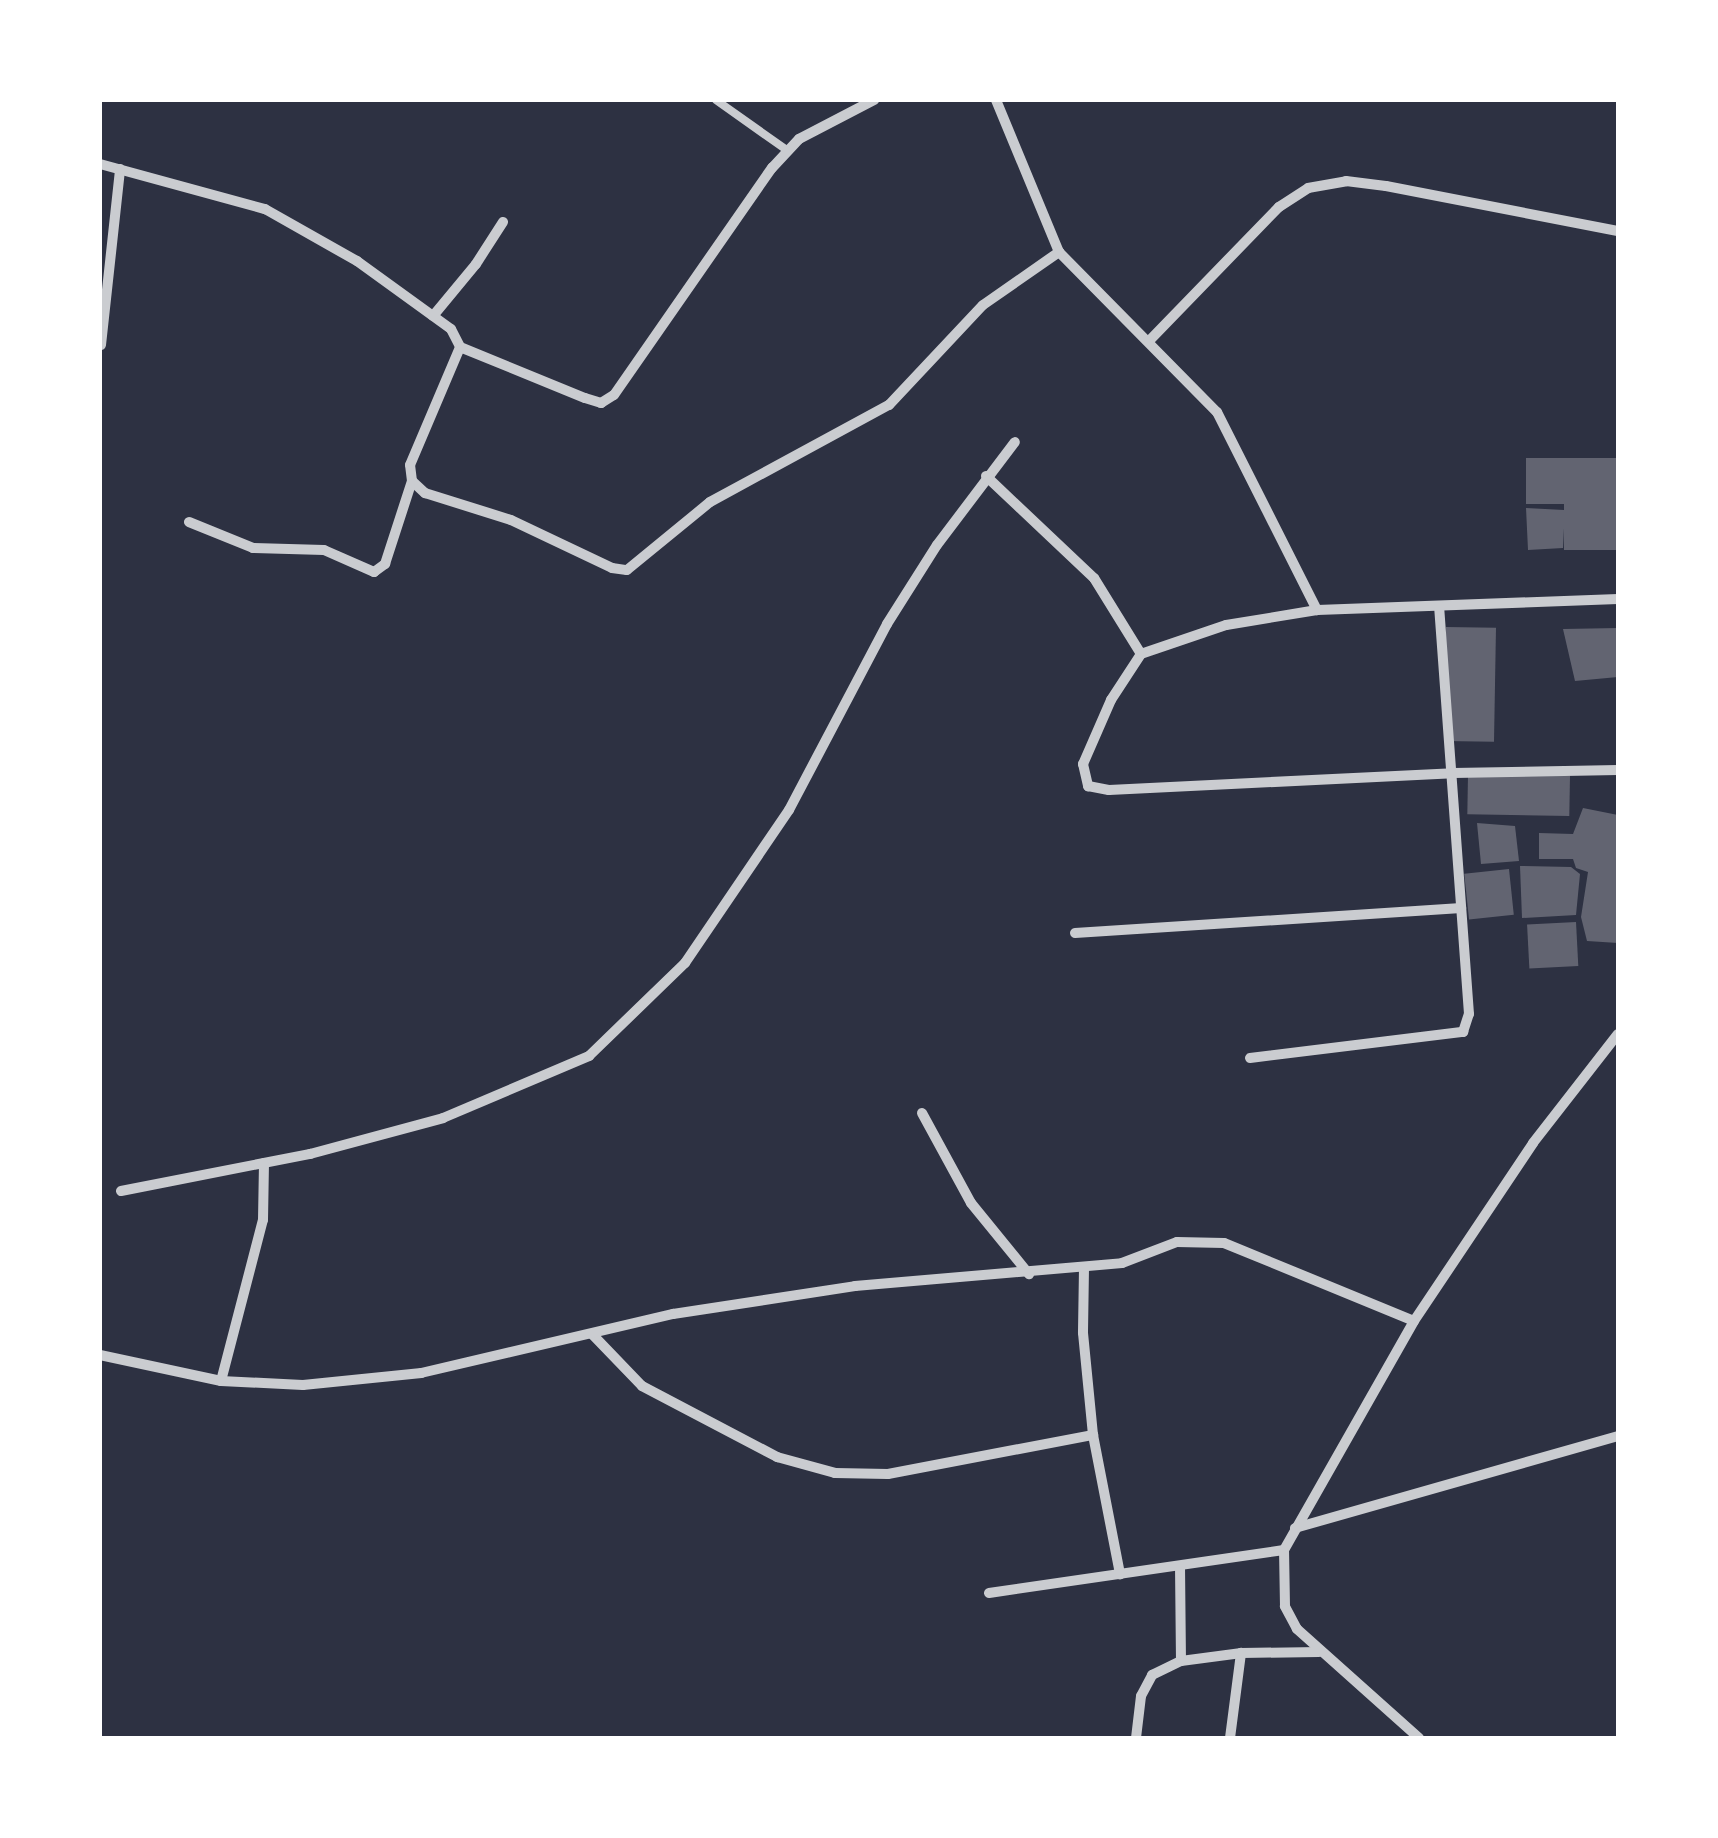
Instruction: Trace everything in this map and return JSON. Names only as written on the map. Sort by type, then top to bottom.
[{"type":"street","points":[[100,164],[265,209],[357,261],[451,329],[460,347],[600,402],[614,395],[788,151],[799,139],[874,100]]},
{"type":"street","points":[[996,100],[1060,252],[1217,412],[1317,610]]},
{"type":"street","points":[[101,345],[120,169]]},
{"type":"street","points":[[1149,341],[1280,208],[1308,188],[1346,181],[1386,186],[1618,231]]},
{"type":"street","points":[[433,316],[476,264],[503,222]]},
{"type":"street","points":[[412,481],[426,493],[512,520],[627,570],[710,502],[888,406],[983,306],[1060,252]]},
{"type":"street","points":[[189,522],[253,548],[324,550],[374,572],[384,564],[412,481],[410,465],[460,347]]},
{"type":"street","points":[[121,1191],[264,1163],[443,1118],[589,1056],[685,962],[789,810],[887,624],[986,476],[1015,442]]},
{"type":"street","points":[[986,476],[1094,578],[1141,654]]},
{"type":"street","points":[[1618,600],[1317,610],[1226,625],[1141,654],[1111,700],[1083,764],[1088,786],[1109,790],[1454,773],[1618,770]]},
{"type":"street","points":[[1250,1058],[1462,1032],[1469,1014],[1439,606]]},
{"type":"street","points":[[1075,933],[1460,908]]},
{"type":"street","points":[[1419,1738],[1297,1629],[1285,1606],[1284,1550],[1414,1321],[1534,1143],[1618,1034]]},
{"type":"street","points":[[922,1114],[971,1203],[1029,1274]]},
{"type":"street","points":[[222,1381],[263,1220],[264,1163]]},
{"type":"street","points":[[100,1355],[222,1381],[303,1385],[421,1374],[673,1314],[855,1286],[1122,1263],[1177,1242],[1224,1243],[1414,1321]]},
{"type":"street","points":[[1084,1268],[1083,1332],[1093,1435],[1120,1574]]},
{"type":"street","points":[[592,1334],[642,1386],[777,1458],[835,1473],[888,1474],[1093,1435]]},
{"type":"street","points":[[1294,1528],[1618,1436]]},
{"type":"street","points":[[990,1594],[1284,1550]]},
{"type":"street","points":[[1180,1566],[1181,1661]]},
{"type":"street","points":[[1136,1738],[1141,1696],[1152,1675],[1181,1661],[1241,1653],[1319,1652]]},
{"type":"street","points":[[1230,1738],[1241,1653]]},
{"type":"lane","points":[[716,100],[788,151]]},
{"type":"building","points":[[1526,458],[1618,458],[1618,504],[1526,504]]},
{"type":"building","points":[[1564,503],[1618,503],[1618,550],[1564,550],[1564,528],[1563,548],[1528,550],[1526,508],[1564,510]]},
{"type":"building","points":[[1446,627],[1496,628],[1494,742],[1444,741]]},
{"type":"building","points":[[1618,628],[1618,677],[1575,681],[1563,629]]},
{"type":"building","points":[[1468,774],[1570,776],[1569,816],[1467,814]]},
{"type":"building","points":[[1583,808],[1618,815],[1618,943],[1587,941],[1581,917],[1588,872],[1576,868],[1573,859],[1539,859],[1539,833],[1573,834]]},
{"type":"building","points":[[1477,823],[1515,826],[1519,861],[1481,864]]},
{"type":"building","points":[[1520,866],[1571,867],[1580,874],[1576,915],[1522,918]]},
{"type":"building","points":[[1509,869],[1514,915],[1469,919],[1464,874]]},
{"type":"building","points":[[1576,922],[1578,966],[1529,969],[1527,925]]}]
